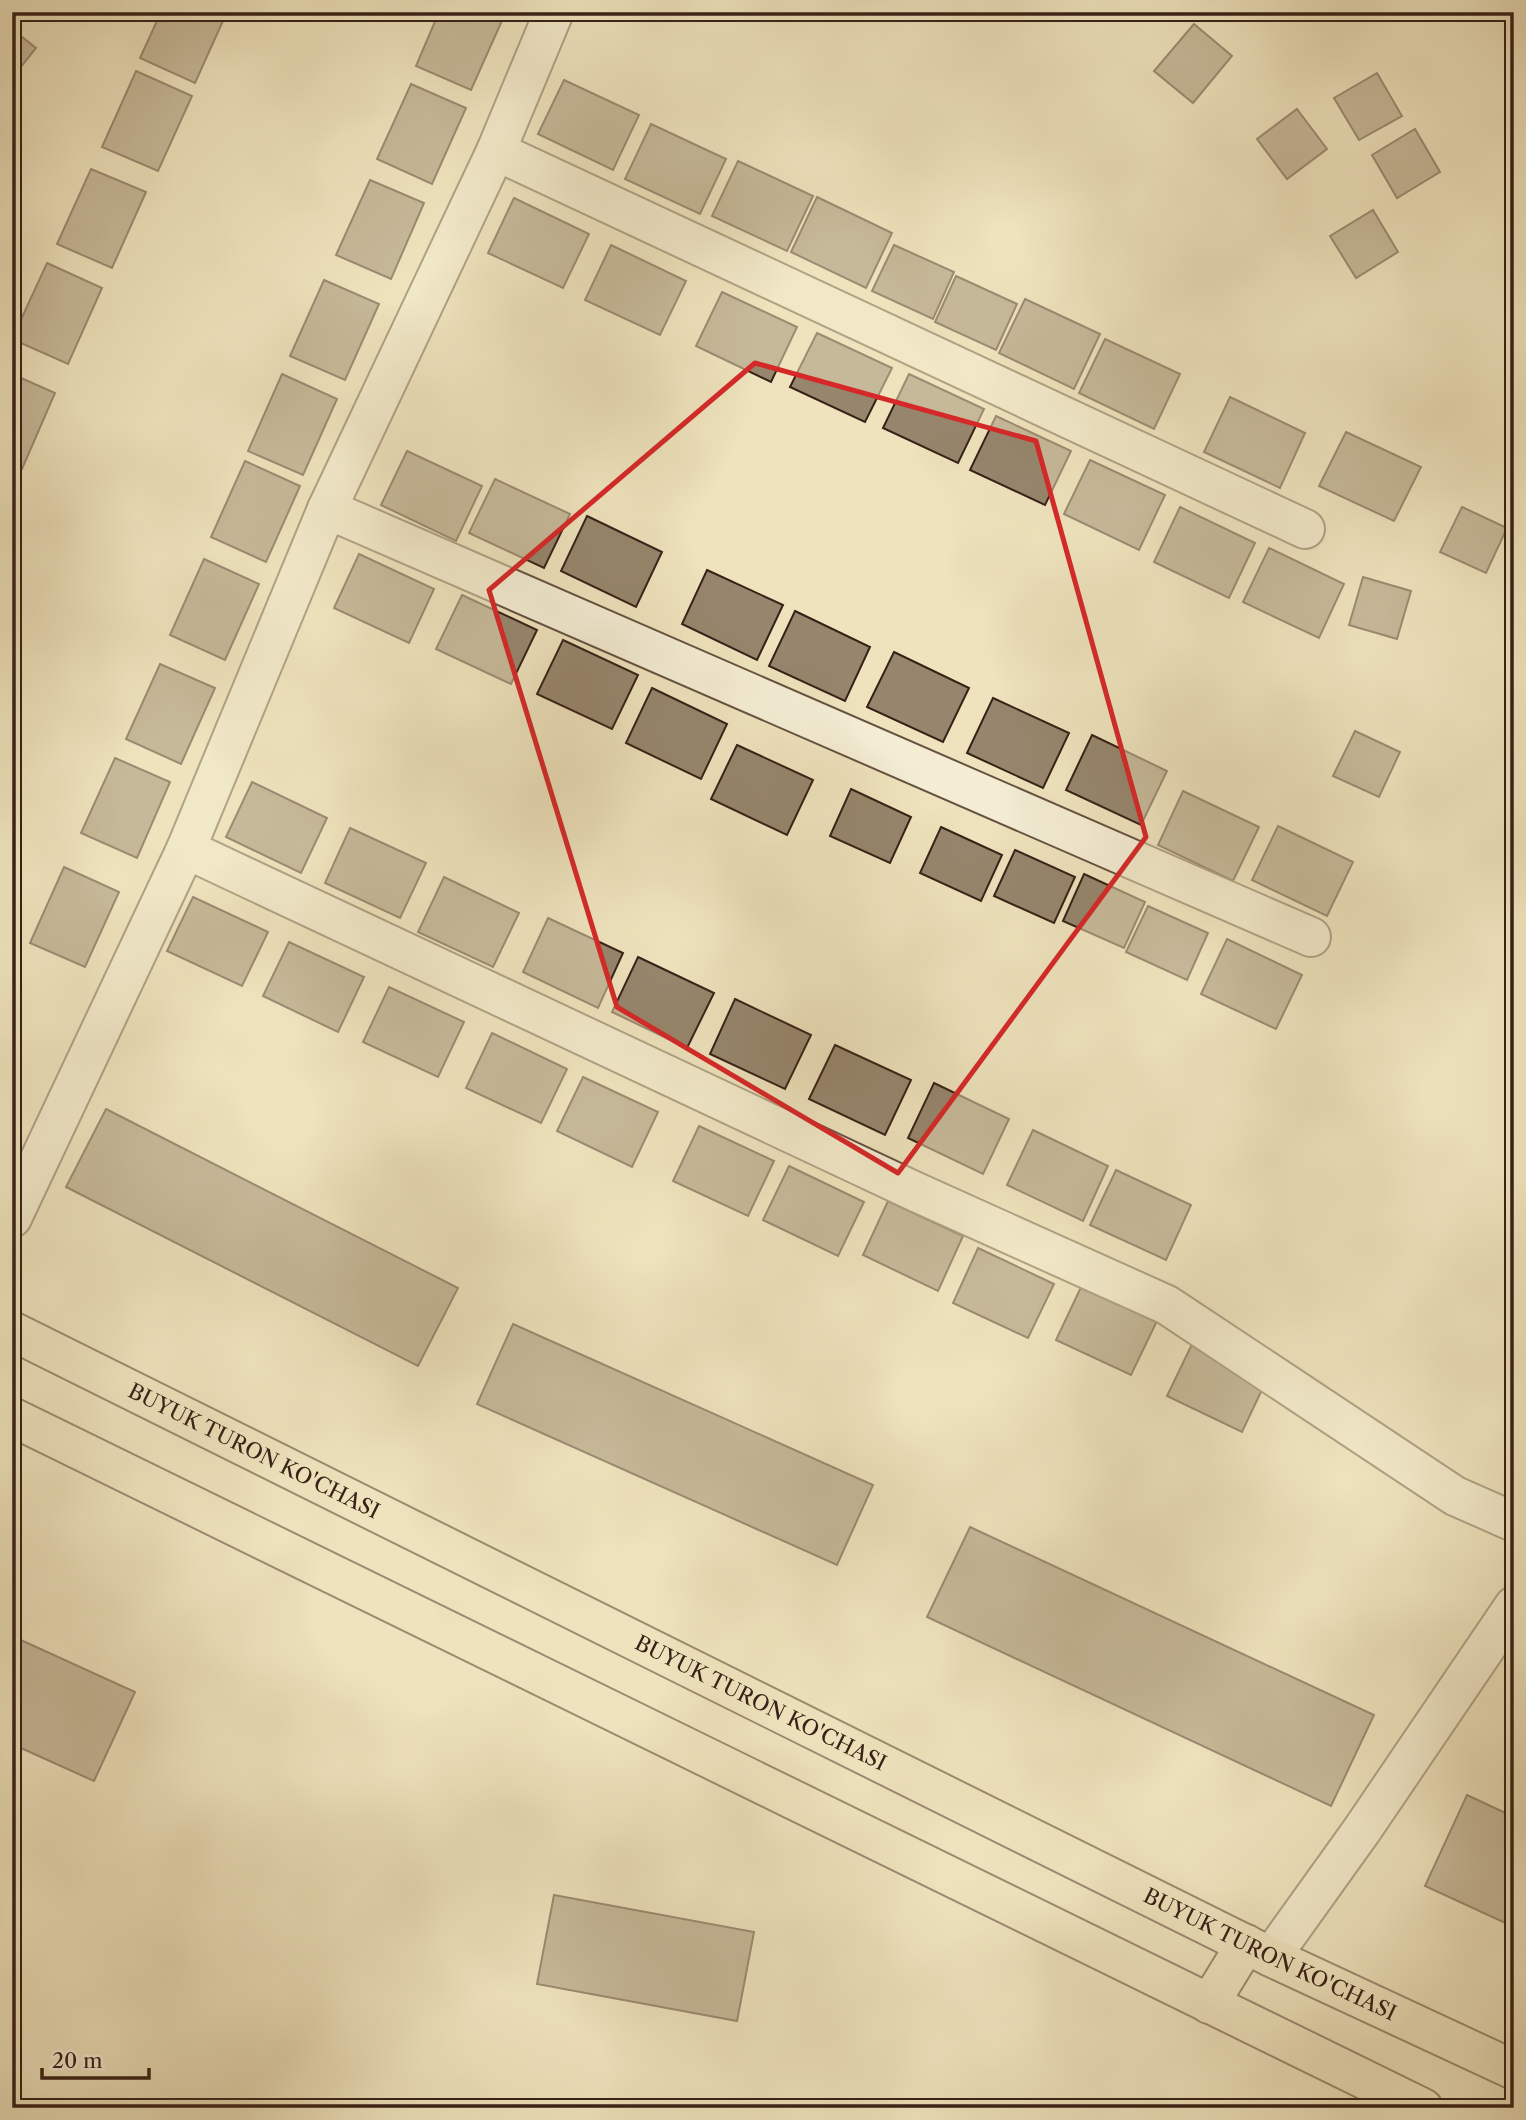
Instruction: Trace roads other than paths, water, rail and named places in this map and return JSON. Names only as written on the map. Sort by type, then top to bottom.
[{"type":"main road","name":"BUYUK TURON KO'CHASI","points":[[12,1331],[1259,1951],[1514,2070]]},
{"type":"main road","points":[[12,1416],[1423,2108]]},
{"type":"main road","points":[[1209,2004],[1259,1951]]},
{"type":"street","points":[[12,1217],[186,849],[327,509],[496,150],[554,12]]},
{"type":"street","points":[[496,150],[1305,528]]},
{"type":"street","points":[[327,509],[1311,937]]},
{"type":"street","points":[[186,849],[891,1180],[1167,1305],[1455,1496],[1514,1522]]},
{"type":"street","points":[[1259,1951],[1362,1830],[1514,1606]]}]
